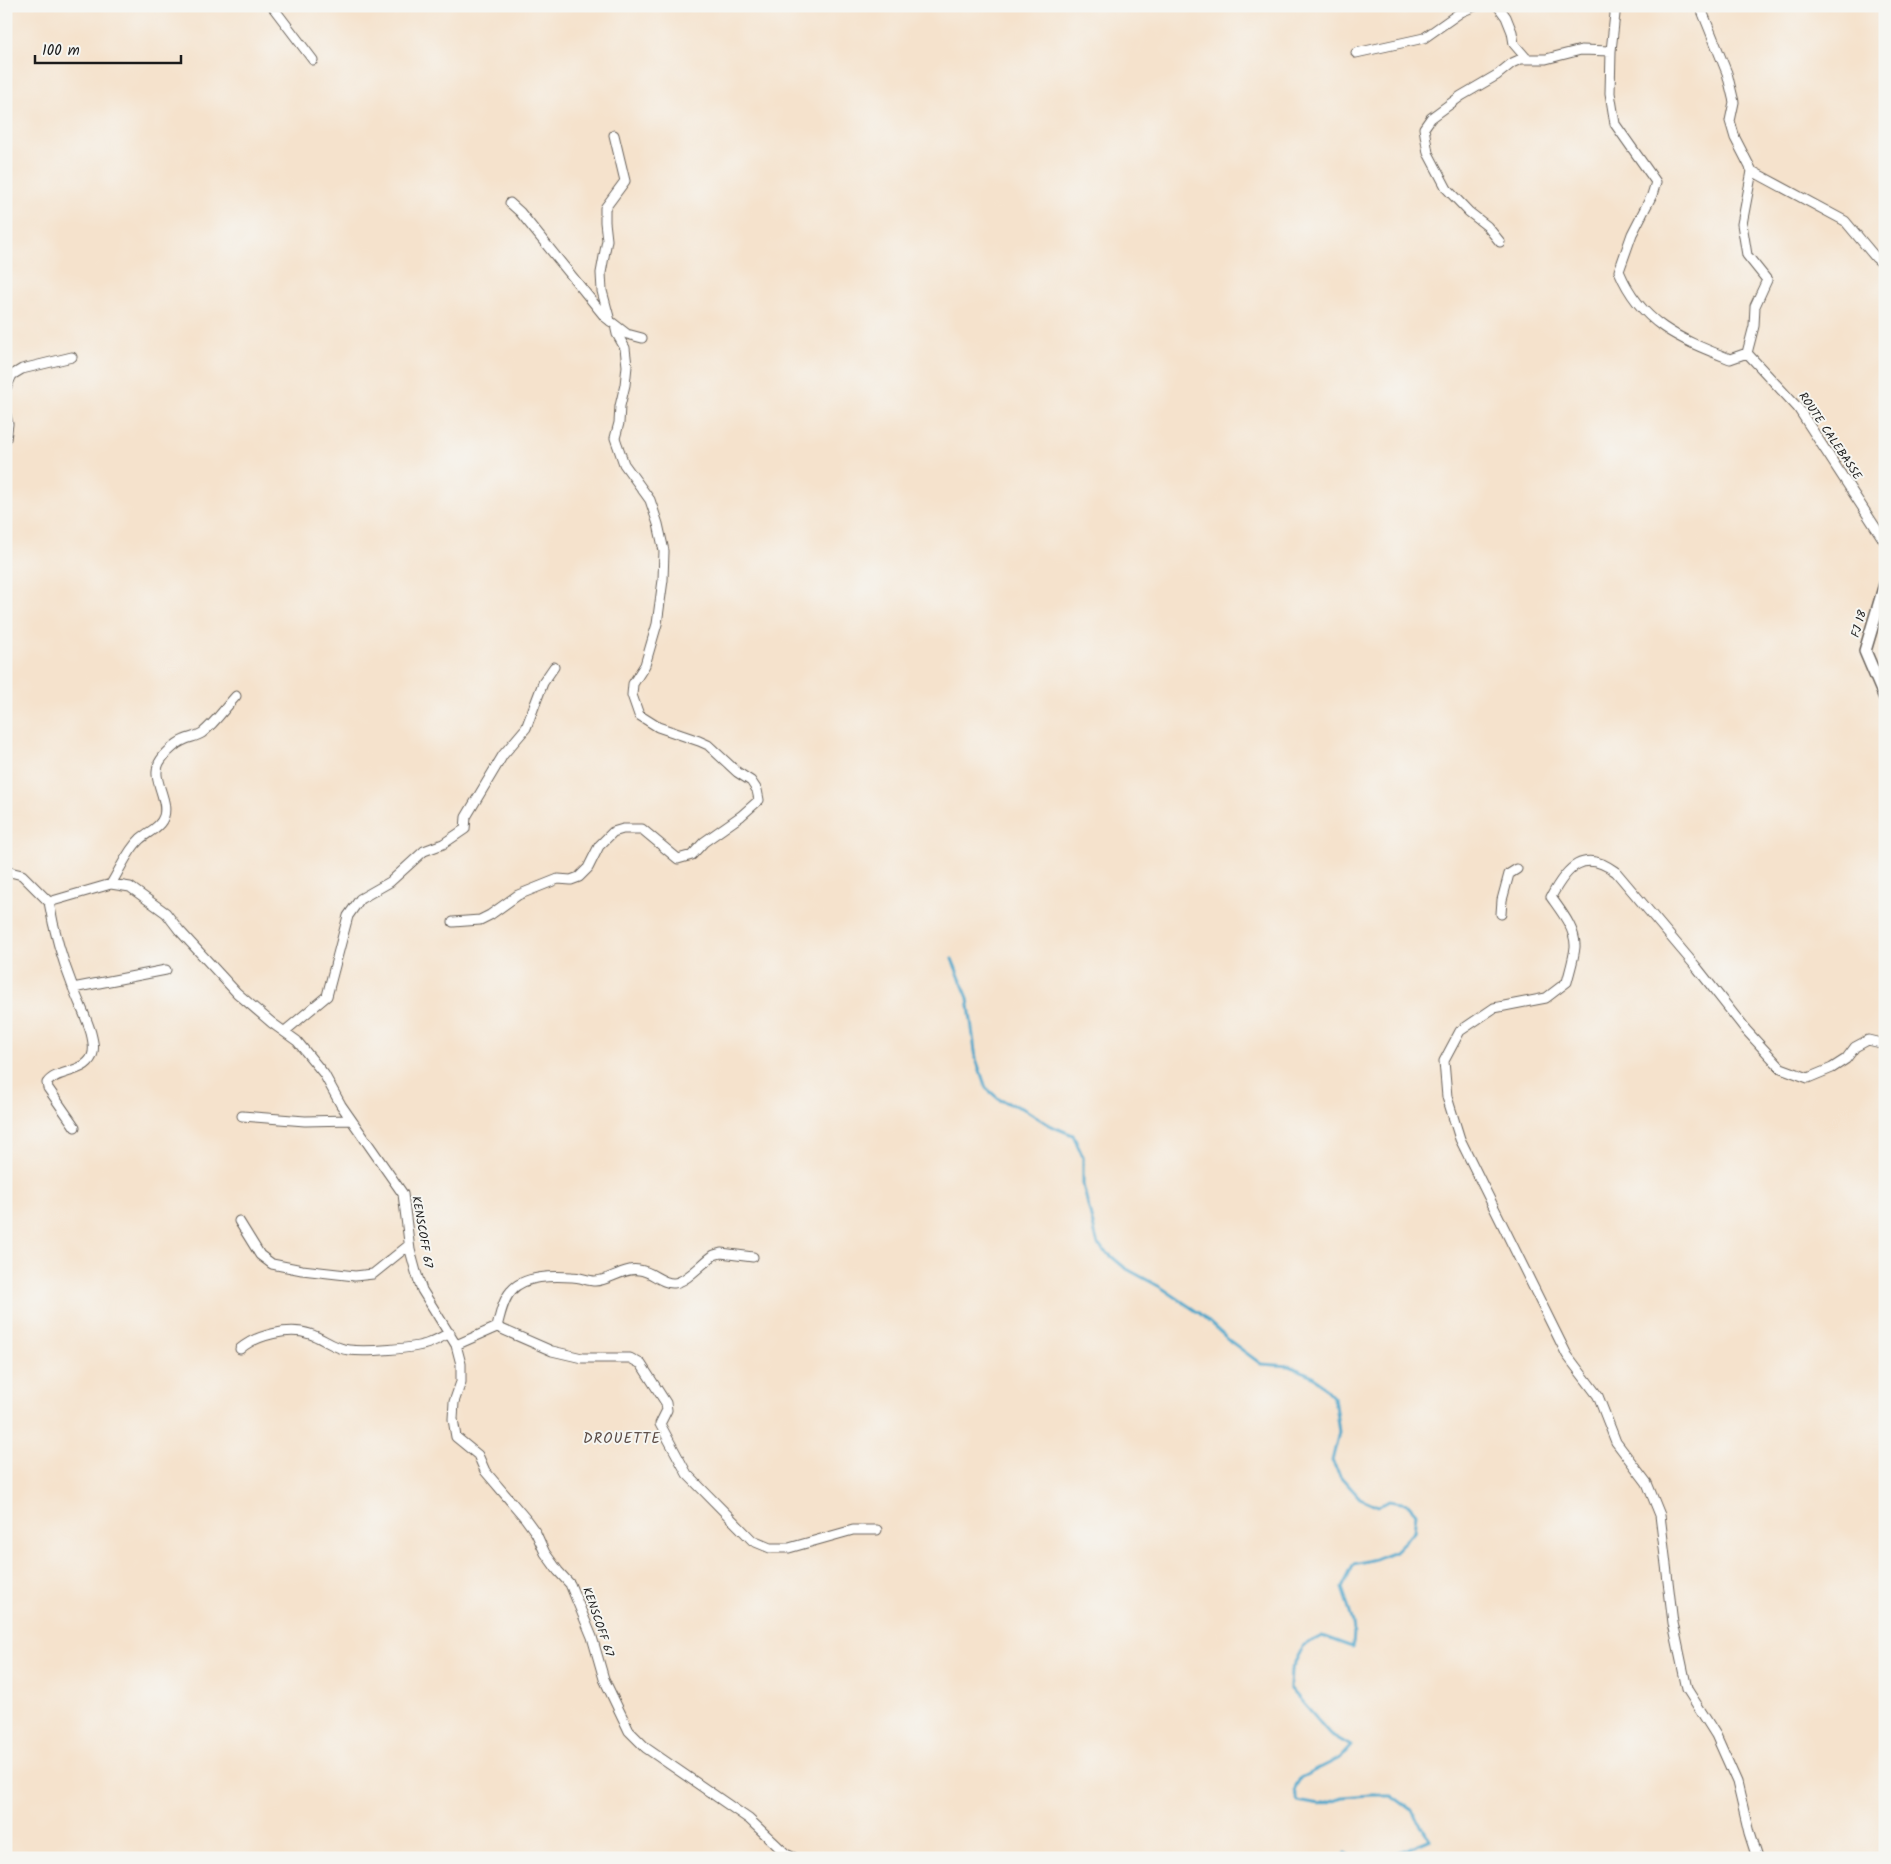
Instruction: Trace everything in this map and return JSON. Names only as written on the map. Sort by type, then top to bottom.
[{"type":"street","points":[[272,6],[313,60]]},
{"type":"street","points":[[1356,53],[1424,38],[1461,12],[1475,6]]},
{"type":"street","points":[[1498,6],[1506,17],[1514,44],[1527,60]]},
{"type":"street","points":[[1614,6],[1616,14],[1611,51],[1610,93],[1615,124],[1656,182],[1652,195],[1632,234],[1619,272],[1625,287],[1639,307],[1657,323],[1685,341],[1730,359],[1747,353],[1754,326],[1755,306],[1766,280],[1747,255],[1742,224],[1752,171]]},
{"type":"street","points":[[1700,6],[1727,73],[1734,102],[1730,120],[1735,138],[1752,171],[1845,220],[1876,258],[1885,266]]},
{"type":"street","points":[[1500,242],[1447,189],[1428,153],[1424,128],[1431,118],[1461,96],[1498,75],[1512,63],[1521,59],[1546,59],[1581,50],[1611,51]]},
{"type":"street","points":[[453,922],[480,920],[518,895],[558,880],[571,880],[579,877],[588,868],[599,846],[613,832],[623,829],[642,829],[678,859],[692,855],[704,842],[741,816],[759,800],[757,790],[751,781],[737,772],[708,745],[658,727],[639,715],[632,695],[633,684],[644,665],[657,624],[663,580],[664,551],[650,500],[624,464],[616,438],[627,366],[625,348],[612,323],[602,291],[601,274],[607,240],[605,208],[625,181],[614,135]]},
{"type":"street","points":[[510,203],[520,212],[604,317],[627,334],[642,338]]},
{"type":"street","name":"ROUTE CALEBASSE","points":[[1747,353],[1798,408],[1885,542]]},
{"type":"street","points":[[6,388],[12,375],[22,369],[72,357]]},
{"type":"street","points":[[6,415],[8,424],[6,439]]},
{"type":"street","name":"FJ 18","points":[[1885,584],[1865,651],[1885,698]]},
{"type":"street","points":[[285,1031],[327,996],[348,916],[360,899],[390,882],[424,851],[443,844],[465,829],[466,817],[503,755],[526,728],[543,683],[554,667]]},
{"type":"street","points":[[111,884],[130,849],[164,818],[166,808],[157,774],[158,765],[178,743],[201,734],[236,696]]},
{"type":"street","points":[[1757,1858],[1737,1782],[1716,1735],[1687,1689],[1673,1623],[1660,1515],[1647,1482],[1616,1442],[1598,1396],[1567,1355],[1460,1139],[1447,1097],[1444,1061],[1460,1031],[1494,1008],[1546,998],[1567,982],[1575,945],[1573,934],[1551,897],[1560,880],[1570,868],[1581,862],[1592,860],[1606,864],[1616,872],[1746,1030],[1781,1068],[1808,1078],[1846,1060],[1855,1047],[1868,1040],[1885,1044]]},
{"type":"street","points":[[1501,914],[1502,900],[1509,874],[1517,869]]},
{"type":"street","points":[[6,871],[22,876],[49,902],[53,925],[73,988],[91,1033],[94,1047],[92,1057],[77,1069],[50,1079],[47,1085],[75,1128]]},
{"type":"street","name":"KENSCOFF 67","points":[[49,902],[111,884],[130,887],[166,913],[179,930],[237,993],[272,1024],[285,1031],[297,1041],[324,1074],[351,1120],[403,1194],[409,1245],[422,1290],[435,1313],[450,1333],[456,1345],[461,1364],[461,1382],[454,1402],[453,1420],[456,1437],[478,1455],[486,1471],[525,1518],[536,1533],[545,1553],[570,1584],[592,1637],[604,1679],[629,1731],[646,1748],[749,1819],[786,1854],[795,1858]]},
{"type":"street","points":[[73,988],[166,970]]},
{"type":"street","points":[[242,1116],[304,1121],[351,1120]]},
{"type":"street","points":[[239,1222],[260,1255],[277,1265],[302,1270],[355,1276],[373,1274],[409,1245]]},
{"type":"street","points":[[456,1345],[497,1326],[503,1305],[511,1291],[524,1281],[537,1278],[573,1277],[596,1281],[636,1269],[647,1271],[666,1282],[674,1283],[682,1281],[714,1255],[720,1253],[753,1257]]},
{"type":"street","points":[[497,1326],[552,1351],[582,1358],[630,1358],[642,1364],[666,1403],[667,1410],[660,1424],[687,1474],[753,1541],[770,1548],[789,1548],[853,1530],[877,1530]]},
{"type":"street","points":[[240,1349],[248,1342],[270,1334],[288,1332],[307,1333],[334,1346],[349,1350],[408,1348],[429,1343],[450,1333]]},
{"type":"waterway","points":[[952,959],[968,998],[976,1059],[986,1088],[1000,1100],[1024,1109],[1051,1126],[1073,1135],[1083,1157],[1083,1185],[1098,1245],[1125,1268],[1162,1288],[1199,1313],[1230,1341],[1261,1364],[1289,1366],[1313,1376],[1334,1398],[1339,1432],[1332,1461],[1341,1477],[1360,1498],[1378,1506],[1389,1501],[1408,1504],[1416,1513],[1414,1532],[1395,1551],[1375,1559],[1354,1564],[1342,1588],[1353,1625],[1354,1640],[1352,1647],[1322,1636],[1304,1645],[1291,1670],[1290,1688],[1330,1734],[1351,1746],[1340,1758],[1300,1778],[1294,1791],[1298,1801],[1319,1805],[1343,1797],[1391,1795],[1410,1809],[1431,1839],[1385,1858]]},
{"type":"waterway","points":[[1343,1858],[1345,1854],[1352,1858]]},
{"type":"district","name":"DROUETTE","points":[[622,1439]]}]
